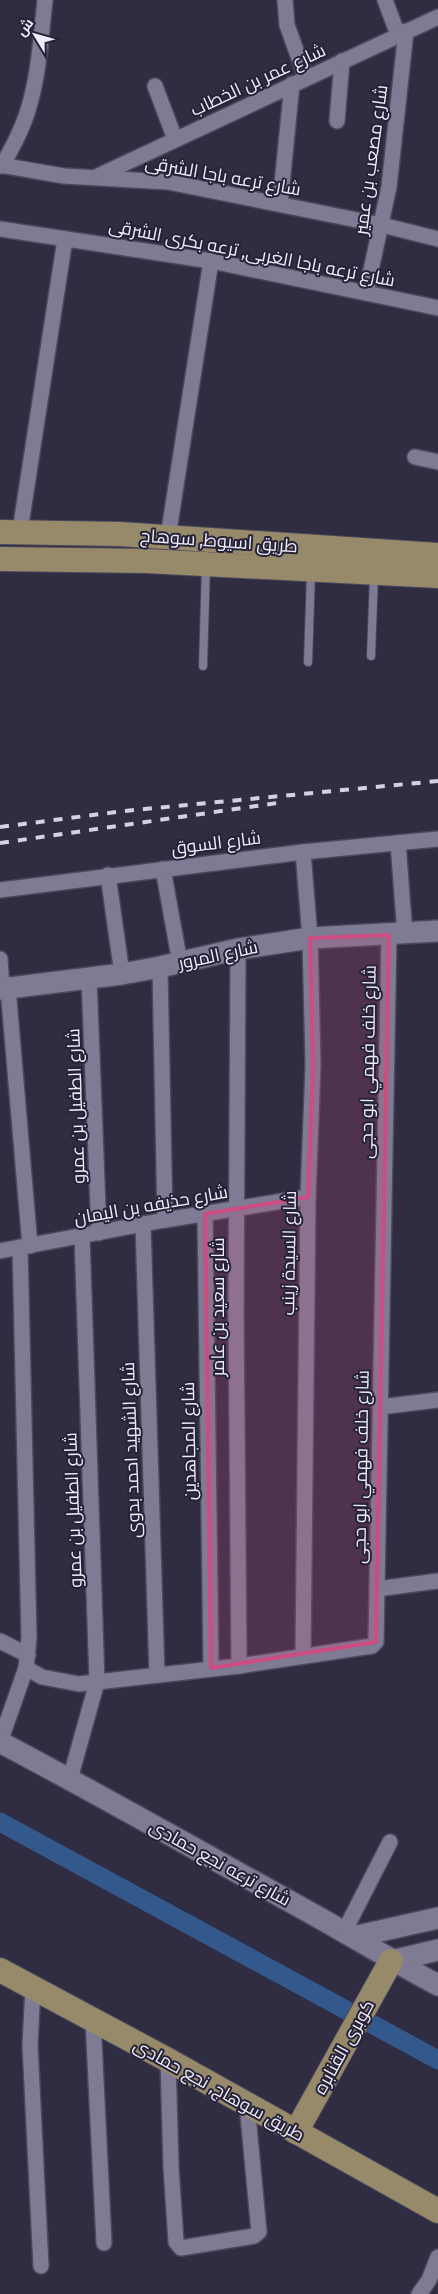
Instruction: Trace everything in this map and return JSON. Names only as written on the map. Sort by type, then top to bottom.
[{"type":"main road","name":"طريق اسيوط, سوهاج","points":[[10,531],[168,537],[438,555]]},
{"type":"main road","name":"طريق اسيوط, سوهاج","points":[[0,559],[87,558],[438,576]]},
{"type":"main road","name":"كوبرى القنابره","points":[[296,2132],[391,1961]]},
{"type":"main road","name":"طريق سوهاج, نجع حمادى","points":[[3,1973],[168,2060],[438,2211]]},
{"type":"street","points":[[1,165],[17,138],[28,110],[35,81],[45,0]]},
{"type":"street","points":[[285,0],[287,25],[306,78]]},
{"type":"street","points":[[385,0],[402,33]]},
{"type":"street","name":"شارع عمر بن الخطاب","points":[[95,178],[438,17]]},
{"type":"street","name":"شارع مصعب بن عمير","points":[[366,293],[389,187],[402,33]]},
{"type":"street","points":[[337,121],[342,61]]},
{"type":"street","points":[[280,204],[292,84]]},
{"type":"street","points":[[155,86],[175,139]]},
{"type":"street","name":"شارع ترعه باجا الشرقى","points":[[1,165],[33,172],[168,182],[382,225],[438,239]]},
{"type":"street","name":"شارع ترعه باجا الغربى, ترعه بكرى الشرقى","points":[[0,229],[211,261],[438,308]]},
{"type":"street","points":[[10,531],[65,239]]},
{"type":"street","points":[[168,537],[211,261]]},
{"type":"street","points":[[415,457],[438,462]]},
{"type":"street","name":"شارع السوق","points":[[0,890],[303,852],[438,839]]},
{"type":"street","name":"شارع خلف فهمي ابو حجى","points":[[0,1640],[42,1677],[60,1682],[79,1684],[239,1666],[375,1644],[380,1408],[397,934],[398,843]]},
{"type":"street","name":"شارع السيدة زينب","points":[[303,852],[310,938],[313,1065],[308,1197],[304,1656]]},
{"type":"street","points":[[164,869],[170,965],[165,1220]]},
{"type":"street","points":[[108,876],[122,974]]},
{"type":"street","name":"شارع المرور","points":[[3,988],[122,974],[238,949],[310,938],[438,931]]},
{"type":"street","name":"شارع سعيد بن عامر","points":[[238,949],[239,1666]]},
{"type":"street","points":[[0,959],[25,1246],[27,1662],[0,1742]]},
{"type":"street","name":"شارع الطفيل بن عمرو","points":[[90,978],[100,1232]]},
{"type":"street","name":"شارع حذيفه بن اليمان","points":[[0,1250],[165,1220],[308,1197]]},
{"type":"street","name":"شارع المجاهدين","points":[[204,1214],[211,1668]]},
{"type":"street","name":"شارع الشهيد احمد بدوى","points":[[143,1224],[157,1675]]},
{"type":"street","name":"شارع الطفيل بن عمرو","points":[[70,1779],[97,1682],[82,1236]]},
{"type":"street","points":[[380,1408],[438,1400]]},
{"type":"street","points":[[377,1589],[438,1581]]},
{"type":"street","name":"شارع ترعه نجع حمادى","points":[[0,1742],[70,1779],[391,1961],[438,1985]]},
{"type":"street","points":[[348,1935],[390,1842]]},
{"type":"street","points":[[348,1935],[438,1918]]},
{"type":"street","points":[[391,1961],[438,1950]]},
{"type":"street","points":[[34,1988],[30,2045],[41,2266]]},
{"type":"street","points":[[93,2020],[104,2243]]},
{"type":"street","points":[[168,2060],[171,2167],[176,2242],[181,2248],[186,2249],[254,2236],[259,2232],[247,2105]]},
{"type":"street","points":[[419,2294],[429,2280],[438,2257]]},
{"type":"lane","points":[[203,666],[206,564]]},
{"type":"lane","points":[[308,662],[311,570]]},
{"type":"lane","points":[[372,656],[374,573]]},
{"type":"highlighted area","points":[[389,935],[376,1642],[211,1668],[205,1214],[308,1197],[313,1065],[310,938]]},
{"type":"waterway","points":[[0,1822],[438,2060]]},
{"type":"railway","points":[[0,827],[124,811],[438,781]]},
{"type":"railway","points":[[0,843],[277,803]]}]
